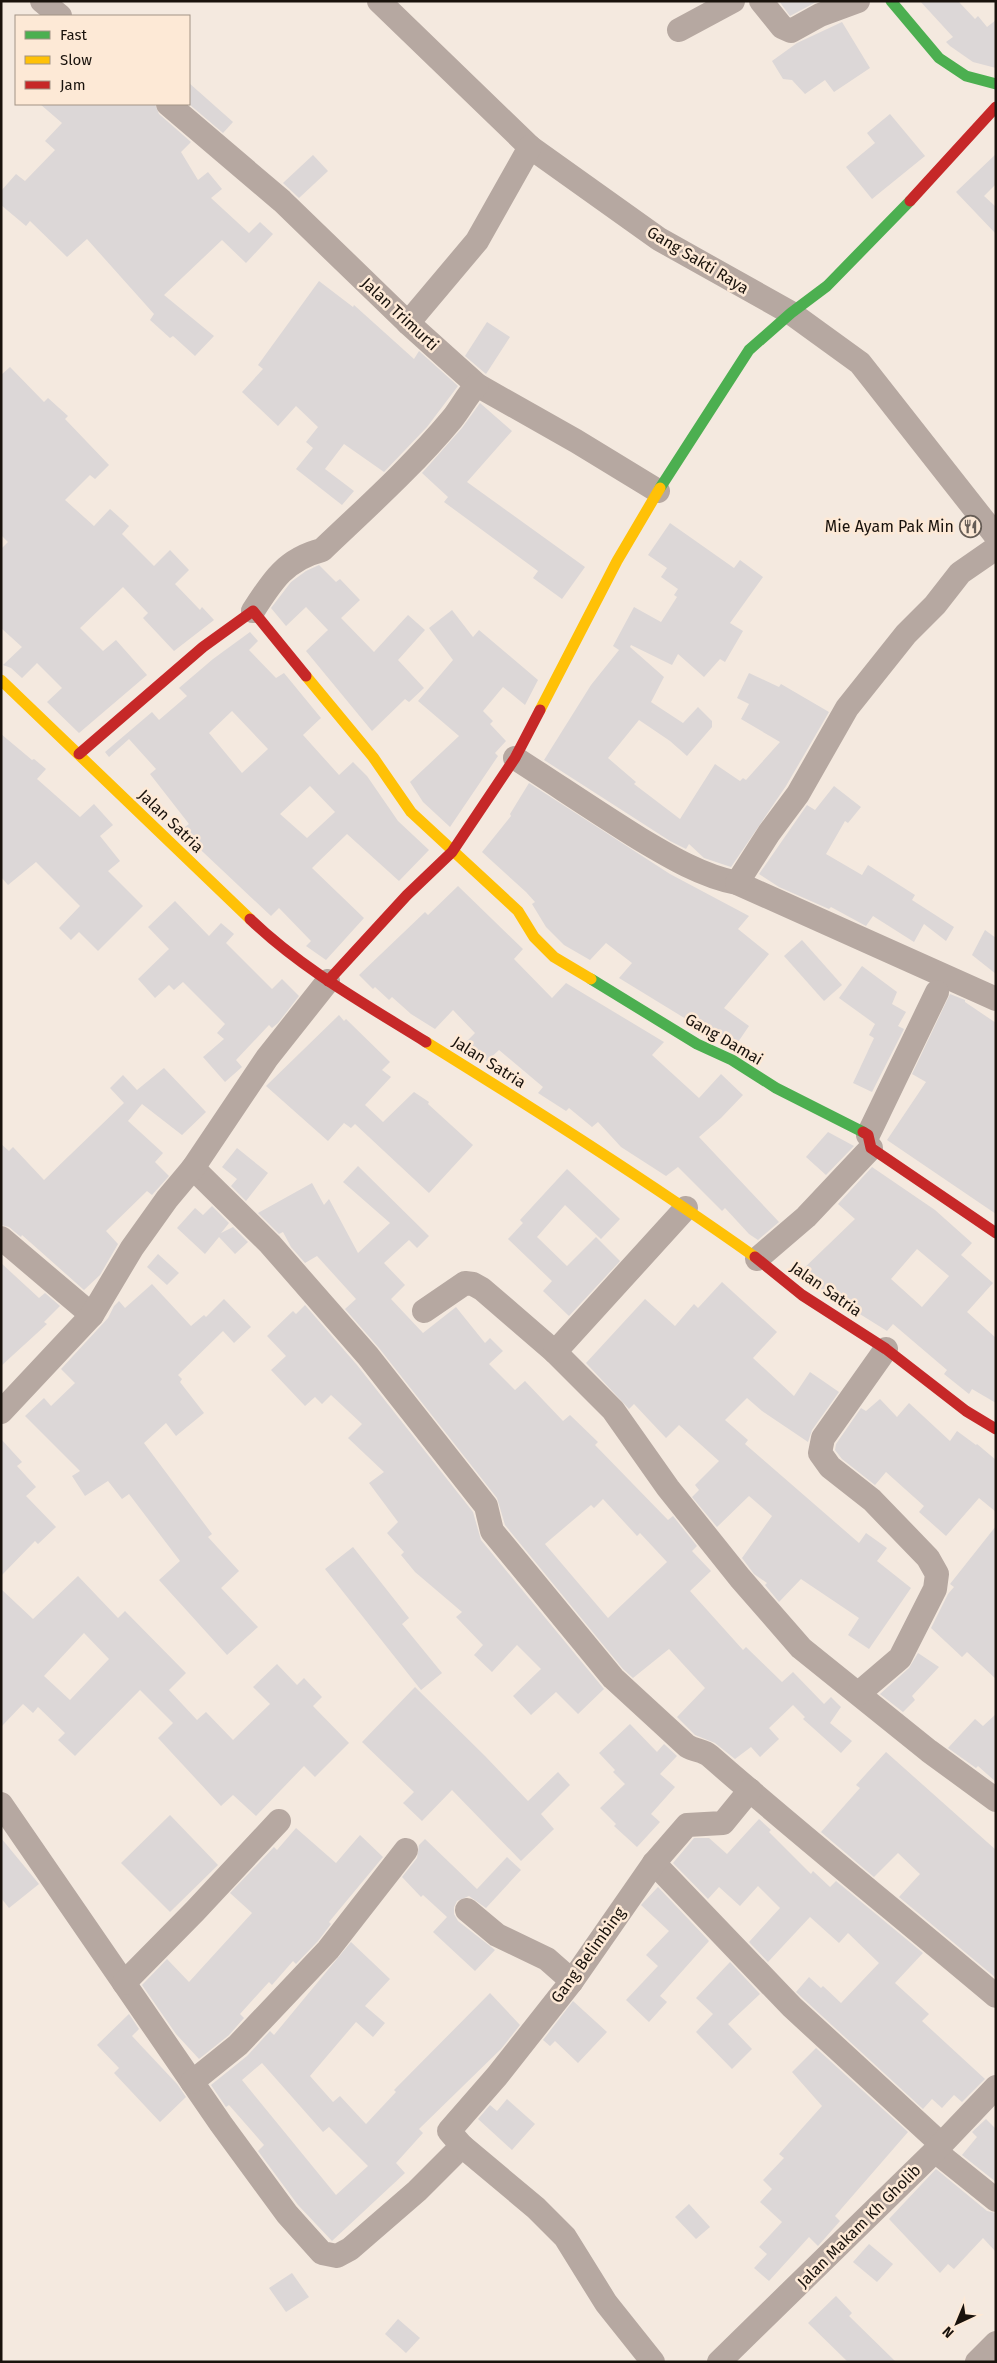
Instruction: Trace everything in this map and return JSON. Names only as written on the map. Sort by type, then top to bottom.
[{"type":"main road","points":[[891,1],[939,58],[966,76],[996,84]]},
{"type":"main road","points":[[328,981],[407,895],[452,852],[515,758],[613,570],[658,491],[749,350],[791,313],[827,286],[931,179],[996,107]]},
{"type":"main road","points":[[80,754],[203,647],[253,610]]},
{"type":"main road","name":"Gang Damai","points":[[253,610],[373,757],[411,812],[452,852],[518,911],[534,937],[554,957],[578,974],[668,1025],[697,1044],[732,1060],[869,1142],[996,1233]]},
{"type":"main road","name":"Jalan Satria","points":[[1,680],[270,938],[328,981],[565,1129],[686,1208],[757,1259],[802,1295],[886,1349],[966,1411],[996,1429]]},
{"type":"street","points":[[42,1],[59,15]]},
{"type":"street","name":"Gang Sakti Raya","points":[[379,1],[530,147],[659,239],[791,313],[860,363],[996,536]]},
{"type":"street","points":[[680,30],[733,1]]},
{"type":"street","points":[[761,1],[782,27],[791,31],[820,14],[837,10],[858,1]]},
{"type":"street","name":"Jalan Trimurti","points":[[169,105],[282,200],[408,323],[477,385],[576,441],[658,491]]},
{"type":"street","points":[[408,323],[477,241],[530,147]]},
{"type":"street","points":[[253,610],[276,576],[307,554],[322,550],[405,470],[454,418],[464,399],[477,385]]},
{"type":"street","points":[[737,883],[768,833],[798,794],[846,708],[906,634],[935,605],[960,573],[996,548]]},
{"type":"street","points":[[515,758],[612,822],[670,856],[721,880],[737,883],[996,999]]},
{"type":"street","points":[[1,1412],[92,1315],[132,1248],[167,1199],[193,1168],[266,1058],[328,981]]},
{"type":"street","points":[[757,1259],[806,1217],[869,1142],[937,992]]},
{"type":"street","points":[[193,1168],[270,1244],[380,1371],[486,1506],[492,1531],[613,1678],[686,1746],[696,1751],[704,1751],[803,1837],[871,1891],[996,1996]]},
{"type":"street","points":[[555,1352],[686,1208]]},
{"type":"street","points":[[1,1238],[92,1315]]},
{"type":"street","points":[[424,1311],[465,1283],[473,1284],[555,1352],[612,1410],[668,1488],[740,1578],[802,1648],[929,1751],[996,1800]]},
{"type":"street","points":[[859,1693],[900,1658],[935,1588],[936,1574],[928,1558],[872,1500],[830,1467],[820,1453],[823,1438],[886,1349]]},
{"type":"street","name":"Gang Belimbing","points":[[462,2146],[449,2131],[497,2076],[572,1980],[654,1863],[687,1825],[724,1823],[750,1790]]},
{"type":"street","points":[[1,1804],[192,2082],[287,2214],[322,2253],[337,2256],[350,2249],[417,2191],[462,2146],[536,2208],[565,2237],[606,2303],[653,2362]]},
{"type":"street","points":[[124,1983],[195,1911],[279,1821]]},
{"type":"street","points":[[192,2082],[238,2044],[328,1950],[406,1850]]},
{"type":"street","points":[[654,1863],[792,2007],[937,2147],[996,2200]]},
{"type":"street","points":[[467,1910],[497,1935],[522,1945],[547,1959],[572,1980]]},
{"type":"street","name":"Jalan Makam Kh Gholib","points":[[719,2362],[996,2087]]},
{"type":"street","points":[[977,2362],[996,2343]]},
{"type":"building","points":[[779,1],[818,1],[790,16]]},
{"type":"building","points":[[920,1],[958,1],[975,19],[978,16],[987,27],[996,20],[996,68],[973,62],[950,46],[946,42],[953,37]]},
{"type":"building","points":[[842,22],[870,68],[834,92],[825,80],[805,94],[792,80],[783,79],[772,61],[797,43]]},
{"type":"building","points":[[190,84],[233,122],[223,133],[190,105]]},
{"type":"building","points":[[41,105],[155,105],[159,114],[191,142],[181,152],[198,180],[208,172],[222,189],[211,198],[249,233],[260,222],[273,234],[246,263],[222,240],[164,295],[214,336],[195,356],[173,336],[170,338],[150,320],[154,314],[87,239],[67,257],[30,221],[26,226],[1,205],[1,191],[16,174],[25,181],[55,150],[45,141],[62,123]]},
{"type":"building","points":[[890,114],[925,156],[872,199],[846,167],[875,143],[867,133]]},
{"type":"building","points":[[996,154],[996,184],[984,196],[996,207],[996,234],[956,192]]},
{"type":"building","points":[[313,155],[328,171],[299,198],[283,183]]},
{"type":"building","points":[[319,281],[353,307],[354,305],[414,359],[419,351],[458,386],[427,427],[384,472],[344,444],[325,469],[354,491],[342,505],[296,469],[313,448],[306,442],[318,427],[296,406],[278,426],[242,392],[263,369],[258,365]]},
{"type":"building","points":[[487,322],[510,337],[486,374],[465,356]]},
{"type":"building","points":[[10,367],[44,402],[48,398],[68,416],[65,419],[109,465],[95,479],[90,475],[65,500],[94,526],[110,509],[129,526],[122,534],[154,566],[170,550],[189,570],[175,584],[200,610],[202,607],[214,620],[174,651],[143,618],[148,613],[123,587],[80,628],[103,651],[116,640],[147,675],[79,733],[47,702],[62,688],[37,663],[22,678],[11,668],[3,665],[22,647],[1,628],[1,549],[8,542],[1,535],[1,375]]},
{"type":"building","points":[[480,403],[512,431],[467,482],[585,567],[562,599],[533,578],[538,571],[444,502],[448,497],[422,473],[462,428]]},
{"type":"building","points":[[670,523],[734,568],[740,560],[763,577],[730,623],[743,631],[725,662],[720,659],[704,677],[678,654],[672,665],[631,645],[630,647],[664,677],[651,702],[683,723],[698,707],[712,721],[712,727],[687,756],[670,741],[639,720],[608,758],[636,782],[634,784],[680,819],[715,764],[740,781],[743,778],[746,780],[780,742],[741,719],[749,704],[737,698],[749,673],[779,687],[781,684],[829,712],[786,786],[731,867],[704,858],[689,844],[686,849],[670,841],[544,760],[591,685],[619,650],[613,646],[634,607],[661,622],[677,597],[674,595],[678,589],[661,577],[667,568],[648,555]]},
{"type":"building","points":[[319,565],[336,582],[340,579],[360,600],[341,618],[374,652],[408,615],[425,630],[398,660],[424,688],[409,702],[405,699],[372,731],[306,651],[328,630],[306,607],[286,626],[271,608],[291,582],[306,571]]},
{"type":"building","points":[[452,610],[473,637],[479,630],[538,680],[525,705],[503,687],[483,711],[493,721],[490,724],[506,741],[495,753],[498,756],[450,827],[423,802],[410,782],[459,736],[418,701],[453,660],[429,628]]},
{"type":"building","points":[[250,632],[258,641],[249,650],[276,678],[284,673],[321,718],[303,735],[339,775],[353,762],[367,776],[398,821],[429,850],[399,881],[347,834],[312,868],[364,918],[326,960],[306,946],[311,941],[279,908],[271,916],[186,836],[182,829],[189,824],[150,774],[156,769],[129,739],[109,757],[105,752],[152,712],[159,720],[187,696],[179,688],[213,659]],"holes":[[[232,711],[268,749],[242,773],[209,733]],[[310,786],[335,812],[307,838],[280,814]]]},
{"type":"building","points":[[1,734],[46,769],[37,779],[80,817],[94,804],[113,825],[100,836],[120,861],[108,871],[143,906],[98,951],[79,932],[71,940],[59,928],[80,906],[36,862],[8,885],[1,877]]},
{"type":"building","points":[[529,783],[670,874],[749,916],[738,929],[769,954],[724,1008],[749,1026],[736,1045],[704,1030],[619,978],[632,963],[606,943],[590,960],[564,945],[546,927],[532,904],[535,902],[482,852],[511,816],[510,814]]},
{"type":"building","points":[[834,786],[861,807],[848,823],[845,821],[826,854],[862,875],[868,865],[915,895],[912,900],[954,927],[946,941],[924,924],[914,942],[873,916],[866,926],[831,907],[829,909],[779,887],[759,874],[807,805],[815,810]]},
{"type":"building","points":[[458,886],[523,949],[514,959],[552,998],[566,983],[664,1042],[652,1055],[699,1098],[721,1074],[743,1095],[699,1137],[779,1222],[758,1240],[749,1234],[725,1208],[722,1211],[678,1167],[666,1176],[621,1147],[598,1122],[592,1127],[569,1108],[566,1111],[538,1093],[543,1087],[499,1050],[487,1061],[462,1046],[475,1033],[453,1010],[435,1029],[411,1014],[392,997],[389,1000],[375,987],[373,989],[359,975],[425,912],[428,915]]},
{"type":"building","points":[[175,901],[209,936],[221,923],[234,934],[226,943],[272,989],[282,979],[299,996],[278,1023],[272,1028],[269,1025],[236,1060],[242,1067],[225,1082],[203,1057],[224,1039],[217,1033],[225,1024],[183,982],[174,990],[169,985],[155,998],[138,979],[169,949],[148,927]]},
{"type":"building","points":[[985,930],[996,938],[996,974],[972,955]]},
{"type":"building","points":[[802,940],[842,985],[824,1001],[784,956]]},
{"type":"building","points":[[862,966],[897,992],[892,1004],[906,1012],[898,1026],[904,1029],[872,1092],[853,1083],[874,1038],[869,1035],[875,1024],[839,998]]},
{"type":"building","points":[[950,994],[965,1000],[965,1002],[996,1023],[996,1214],[887,1140],[926,1082],[912,1074]]},
{"type":"building","points":[[339,1015],[344,1021],[346,1019],[390,1062],[382,1070],[391,1077],[365,1105],[383,1122],[414,1092],[429,1102],[428,1104],[473,1145],[429,1193],[355,1124],[351,1128],[344,1123],[328,1141],[266,1086]]},
{"type":"building","points":[[164,1068],[206,1112],[182,1135],[142,1104],[128,1121],[163,1153],[155,1162],[169,1176],[152,1195],[147,1191],[106,1231],[118,1244],[100,1275],[84,1290],[22,1235],[21,1237],[9,1227],[1,1225],[1,1144],[9,1151],[13,1147],[44,1180],[124,1103],[110,1088],[123,1075],[137,1090]]},
{"type":"building","points":[[828,1132],[854,1146],[826,1175],[806,1157]]},
{"type":"building","points":[[237,1148],[268,1173],[246,1201],[231,1186],[237,1179],[222,1167]]},
{"type":"building","points":[[358,1166],[429,1236],[417,1248],[409,1240],[384,1263],[405,1285],[391,1299],[423,1333],[456,1307],[485,1343],[490,1338],[503,1351],[489,1364],[515,1390],[525,1381],[563,1421],[570,1415],[598,1442],[595,1445],[668,1520],[673,1516],[697,1546],[692,1551],[711,1571],[690,1591],[743,1650],[746,1647],[782,1682],[793,1672],[824,1704],[831,1697],[841,1707],[830,1723],[852,1741],[841,1753],[803,1719],[805,1717],[793,1705],[769,1728],[779,1739],[760,1757],[751,1747],[735,1759],[715,1743],[695,1735],[677,1717],[705,1688],[669,1649],[633,1678],[623,1669],[505,1525],[497,1498],[379,1348],[345,1309],[356,1299],[317,1256],[305,1263],[291,1247],[283,1232],[279,1234],[258,1213],[312,1183],[324,1205],[329,1199],[358,1253],[390,1223],[343,1182]],"holes":[[[603,1499],[637,1536],[640,1533],[667,1562],[608,1618],[545,1544],[591,1505],[594,1508]]]},
{"type":"building","points":[[872,1167],[935,1210],[972,1243],[961,1255],[993,1283],[967,1312],[996,1338],[996,1403],[972,1389],[969,1394],[944,1374],[947,1370],[893,1324],[887,1331],[847,1306],[829,1289],[826,1292],[800,1272],[855,1219],[838,1204]],"holes":[[[917,1249],[949,1276],[922,1307],[891,1279]]]},
{"type":"building","points":[[567,1169],[620,1219],[601,1239],[565,1205],[537,1237],[567,1266],[596,1237],[620,1261],[569,1316],[543,1291],[552,1281],[508,1239],[523,1223],[520,1220]]},
{"type":"building","points":[[212,1206],[229,1223],[221,1233],[233,1227],[248,1242],[235,1254],[219,1237],[205,1254],[177,1228],[195,1208],[203,1215]]},
{"type":"building","points":[[158,1254],[179,1273],[167,1285],[147,1267]]},
{"type":"building","points":[[1,1263],[39,1298],[45,1293],[60,1306],[44,1322],[47,1324],[1,1366]]},
{"type":"building","points":[[722,1282],[777,1332],[753,1358],[794,1396],[810,1372],[839,1392],[812,1430],[808,1442],[762,1411],[747,1398],[725,1420],[748,1440],[745,1444],[859,1543],[866,1533],[887,1548],[877,1561],[911,1588],[869,1649],[848,1635],[859,1618],[801,1579],[779,1602],[765,1585],[767,1583],[754,1574],[742,1558],[772,1516],[749,1496],[717,1527],[692,1497],[699,1490],[695,1485],[719,1461],[679,1425],[666,1438],[634,1404],[629,1409],[586,1363],[645,1299],[675,1326],[694,1304],[698,1308]]},
{"type":"building","points":[[152,1284],[191,1326],[204,1315],[206,1317],[224,1299],[251,1327],[234,1343],[223,1331],[178,1375],[182,1379],[180,1382],[204,1413],[176,1436],[166,1423],[144,1443],[212,1534],[208,1537],[239,1571],[221,1588],[258,1627],[227,1655],[159,1580],[180,1561],[129,1494],[122,1499],[108,1481],[85,1496],[72,1476],[80,1471],[25,1416],[44,1398],[51,1406],[75,1383],[61,1369],[108,1318],[119,1301],[125,1308]]},
{"type":"building","points":[[305,1305],[357,1365],[473,1512],[481,1540],[604,1689],[578,1714],[556,1692],[531,1715],[513,1696],[541,1669],[517,1645],[492,1672],[474,1655],[483,1645],[456,1617],[462,1612],[415,1572],[401,1555],[404,1552],[387,1533],[398,1522],[369,1483],[384,1472],[348,1438],[362,1424],[331,1395],[322,1404],[315,1397],[305,1406],[271,1370],[286,1356],[267,1336],[293,1311],[296,1314]]},
{"type":"building","points":[[880,1399],[897,1417],[909,1403],[950,1441],[957,1431],[977,1444],[996,1460],[996,1512],[979,1498],[946,1536],[919,1512],[924,1506],[886,1472],[875,1485],[842,1459],[835,1450],[836,1444],[861,1408],[866,1411]]},
{"type":"building","points":[[1,1439],[22,1462],[17,1466],[36,1487],[26,1496],[56,1527],[38,1544],[35,1541],[1,1576]]},
{"type":"building","points":[[996,1526],[996,1679],[967,1652],[962,1657],[931,1628],[948,1594],[954,1587],[950,1584]]},
{"type":"building","points":[[353,1547],[409,1618],[402,1624],[442,1673],[421,1690],[325,1569]]},
{"type":"building","points":[[78,1576],[118,1618],[125,1611],[186,1673],[169,1690],[197,1720],[206,1712],[233,1740],[270,1704],[253,1687],[277,1664],[297,1685],[304,1678],[322,1697],[313,1706],[349,1743],[315,1777],[304,1766],[256,1816],[233,1795],[221,1806],[158,1738],[173,1723],[140,1690],[75,1756],[58,1740],[65,1733],[38,1707],[33,1713],[23,1704],[1,1727],[1,1589],[33,1619]],"holes":[[[84,1633],[109,1659],[70,1700],[44,1676]]]},
{"type":"building","points":[[918,1653],[939,1667],[912,1696],[915,1700],[903,1712],[880,1694],[909,1668]]},
{"type":"building","points":[[415,1687],[528,1801],[558,1772],[570,1785],[541,1814],[554,1829],[521,1861],[452,1790],[422,1821],[403,1803],[414,1792],[362,1742]]},
{"type":"building","points":[[996,1714],[996,1782],[978,1766],[976,1768],[948,1748],[975,1719],[983,1726]]},
{"type":"building","points":[[630,1724],[657,1752],[664,1744],[677,1756],[660,1774],[675,1787],[651,1814],[660,1822],[637,1847],[614,1826],[616,1824],[600,1808],[625,1784],[599,1753]]},
{"type":"building","points":[[886,1752],[996,1850],[996,1978],[899,1897],[920,1874],[898,1853],[874,1877],[821,1832],[860,1788],[856,1785]]},
{"type":"building","points":[[170,1815],[218,1865],[170,1912],[121,1863]]},
{"type":"building","points":[[759,1819],[771,1830],[769,1832],[811,1874],[813,1871],[830,1887],[836,1881],[923,1953],[895,1983],[929,2014],[922,2021],[985,2079],[962,2102],[954,2095],[942,2108],[932,2099],[923,2109],[796,1992],[809,1977],[821,1988],[823,1986],[841,2003],[879,1963],[848,1933],[839,1943],[810,1917],[768,1962],[749,1942],[780,1908],[758,1886],[740,1906],[719,1887],[708,1899],[673,1863],[694,1838],[709,1838],[727,1854]]},
{"type":"building","points":[[296,1828],[336,1863],[360,1835],[383,1857],[329,1922],[331,1924],[318,1941],[296,1964],[293,1961],[272,1985],[269,1982],[240,2014],[244,2018],[229,2035],[199,2059],[176,2034],[142,1985],[167,1959],[189,1982],[252,1913],[230,1893],[274,1847],[277,1850]]},
{"type":"building","points":[[1,1838],[39,1884],[9,1908],[1,1898]]},
{"type":"building","points":[[425,1839],[477,1889],[507,1857],[521,1870],[486,1908],[469,1896],[457,1901],[454,1907],[454,1914],[458,1921],[495,1950],[475,1971],[433,1932],[447,1917],[423,1895],[421,1897],[402,1877],[417,1858],[419,1845]]},
{"type":"building","points":[[658,1887],[709,1941],[660,1996],[667,2002],[649,2022],[626,2000],[658,1966],[646,1955],[669,1931],[641,1905]]},
{"type":"building","points":[[351,1942],[390,1979],[365,2006],[385,2023],[373,2037],[356,2022],[310,2076],[333,2102],[340,2096],[366,2124],[396,2092],[394,2090],[490,1993],[520,2025],[501,2049],[419,2129],[423,2133],[396,2163],[405,2173],[332,2241],[298,2205],[258,2151],[264,2145],[229,2105],[226,2107],[211,2085],[247,2056],[270,2031],[274,2035]],"holes":[[[262,2063],[323,2132],[329,2127],[368,2166],[336,2195],[242,2080]]]},
{"type":"building","points":[[730,1962],[760,1994],[728,2024],[752,2049],[732,2069],[696,2032],[713,2014],[696,1998]]},
{"type":"building","points":[[573,2001],[607,2032],[578,2063],[555,2041],[550,2046],[543,2040]]},
{"type":"building","points":[[129,2014],[139,2029],[132,2036],[177,2084],[186,2097],[160,2122],[114,2073],[119,2068],[97,2045]]},
{"type":"building","points":[[816,2048],[908,2132],[835,2216],[840,2221],[818,2246],[809,2237],[769,2281],[754,2268],[767,2254],[759,2247],[782,2222],[760,2202],[772,2189],[763,2180],[784,2158],[779,2154],[822,2106],[792,2072]]},
{"type":"building","points":[[507,2099],[535,2124],[512,2150],[478,2119],[490,2105],[497,2111]]},
{"type":"building","points":[[986,2119],[996,2129],[996,2182],[962,2155],[977,2137],[972,2132]]},
{"type":"building","points":[[936,2169],[987,2211],[996,2213],[996,2252],[983,2238],[954,2269],[948,2264],[940,2273],[889,2219]]},
{"type":"building","points":[[689,2204],[710,2227],[696,2239],[675,2217]]},
{"type":"building","points":[[869,2244],[893,2264],[877,2282],[853,2262]]},
{"type":"building","points":[[292,2273],[309,2297],[286,2312],[269,2288]]},
{"type":"building","points":[[836,2296],[852,2313],[849,2316],[896,2362],[848,2362],[808,2323]]},
{"type":"building","points":[[398,2319],[420,2338],[406,2353],[385,2334]]},
{"type":"traffic: fast","points":[[891,1],[939,58],[966,76],[996,84]]},
{"type":"traffic: fast","points":[[660,488],[749,350],[791,313],[827,286],[910,201]]},
{"type":"traffic: fast","points":[[591,979],[697,1044],[732,1060],[776,1088],[863,1132]]},
{"type":"traffic: slow","points":[[540,710],[617,561],[660,488]]},
{"type":"traffic: slow","points":[[306,676],[373,757],[411,812],[518,911],[534,937],[554,957],[591,979]]},
{"type":"traffic: slow","points":[[1,680],[250,919]]},
{"type":"traffic: slow","points":[[426,1042],[592,1147],[755,1257]]},
{"type":"traffic: jam","points":[[910,201],[996,107]]},
{"type":"traffic: jam","points":[[79,754],[203,647],[253,611],[306,676]]},
{"type":"traffic: jam","points":[[328,981],[407,895],[452,852],[515,758],[540,710]]},
{"type":"traffic: jam","points":[[250,919],[312,970],[426,1042]]},
{"type":"traffic: jam","points":[[863,1132],[868,1135],[871,1148],[996,1233]]},
{"type":"traffic: jam","points":[[755,1257],[802,1295],[886,1349],[966,1411],[996,1429]]},
{"type":"place","name":"Mie Ayam Pak Min","points":[[970,526]]}]
